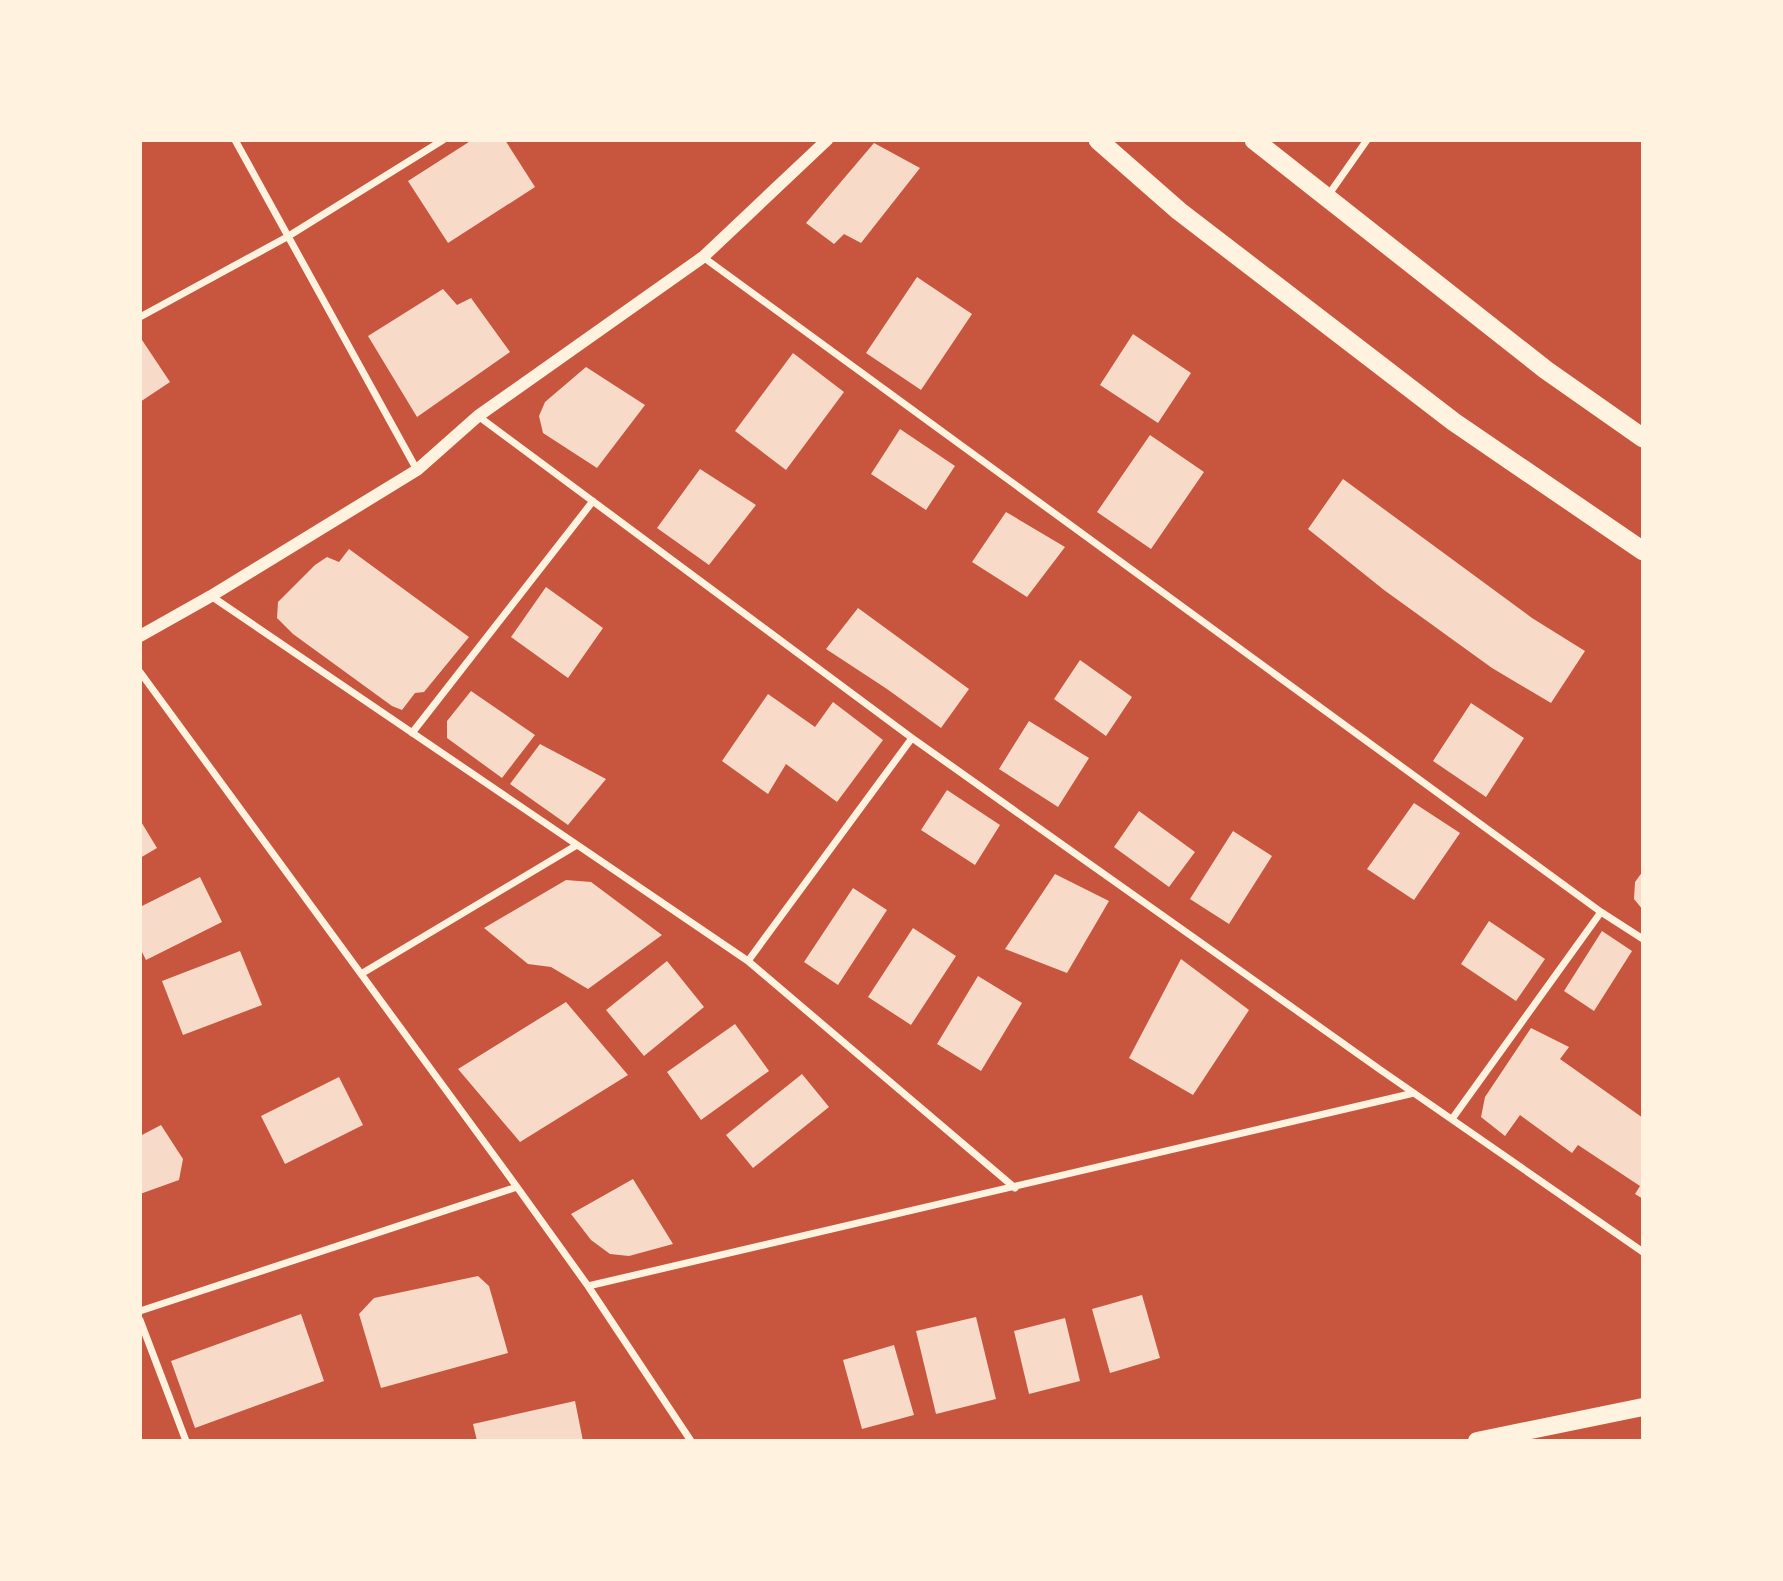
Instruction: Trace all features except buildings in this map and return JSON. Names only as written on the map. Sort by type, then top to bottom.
[{"type":"highway","points":[[1098,140],[1179,211],[1454,422],[1643,551]]},
{"type":"highway","points":[[1254,140],[1546,370],[1643,438]]},
{"type":"main road","points":[[1477,1441],[1643,1407]]},
{"type":"street","points":[[235,140],[417,470]]},
{"type":"street","points":[[140,317],[287,237],[443,140]]},
{"type":"street","points":[[140,636],[211,596],[417,470],[478,416],[703,257],[827,140]]},
{"type":"street","points":[[1326,198],[1367,140]]},
{"type":"street","points":[[703,257],[1601,912],[1643,939]]},
{"type":"street","points":[[478,416],[912,738],[1643,1252]]},
{"type":"street","points":[[412,733],[593,501]]},
{"type":"street","points":[[211,596],[748,961],[1015,1188]]},
{"type":"street","points":[[140,672],[517,1186],[588,1286],[691,1441]]},
{"type":"street","points":[[748,961],[912,738]]},
{"type":"street","points":[[361,974],[577,845]]},
{"type":"street","points":[[1452,1119],[1601,912]]},
{"type":"street","points":[[588,1286],[1414,1093]]},
{"type":"street","points":[[140,1311],[517,1186]]},
{"type":"street","points":[[140,1320],[186,1441]]}]
